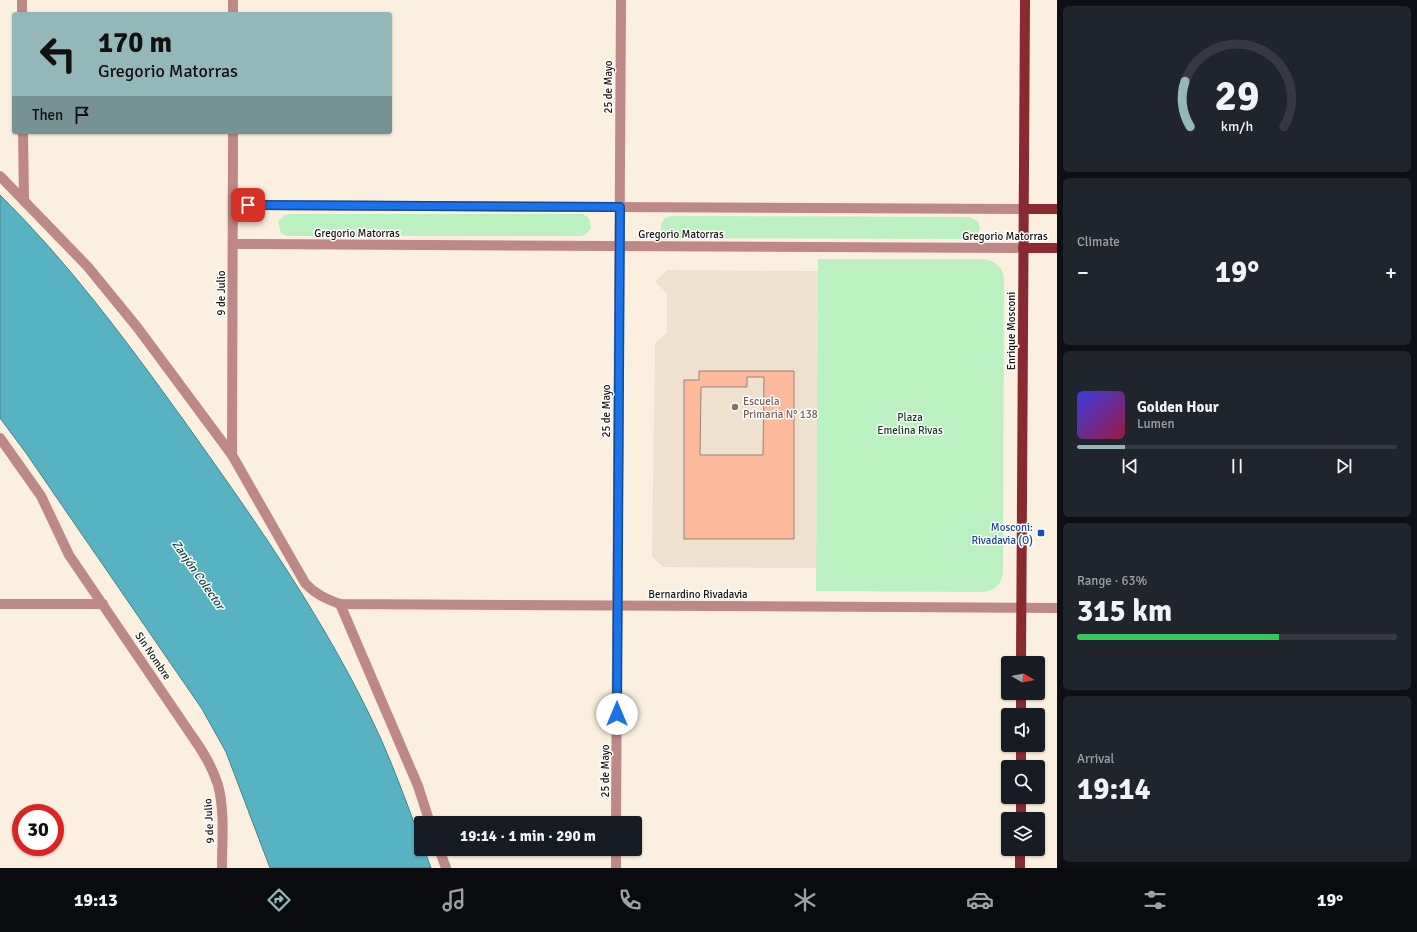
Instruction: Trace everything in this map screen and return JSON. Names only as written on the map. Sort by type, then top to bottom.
[{"type":"main road","name":"Enrique Mosconi","points":[[1021,656],[1025,0]]},
{"type":"main road","points":[[1024,209],[1057,209]]},
{"type":"main road","name":"Gregorio Matorras","points":[[1023,248],[1057,248]]},
{"type":"main road","points":[[1020,856],[1020,868]]},
{"type":"street","points":[[22,0],[22,12]]},
{"type":"street","points":[[233,0],[233,12]]},
{"type":"street","name":"25 de Mayo","points":[[616,816],[621,0]]},
{"type":"street","points":[[23,134],[24,201]]},
{"type":"street","name":"9 de Julio","points":[[232,455],[233,134]]},
{"type":"street","points":[[0,176],[106,287],[232,455],[305,582],[316,593],[340,604],[418,786],[428,816]]},
{"type":"street","points":[[233,205],[1024,209]]},
{"type":"street","name":"Gregorio Matorras","points":[[233,244],[1023,248]]},
{"type":"street","name":"Sin Nombre","points":[[0,438],[41,496],[69,554],[198,744],[213,773]]},
{"type":"street","points":[[0,604],[103,604]]},
{"type":"street","name":"Bernardino Rivadavia","points":[[340,604],[1057,608]]},
{"type":"street","name":"9 de Julio","points":[[213,773],[218,785],[222,813],[222,868]]},
{"type":"street","points":[[442,856],[446,868]]},
{"type":"street","points":[[616,856],[616,868]]},
{"type":"shaded area","name":"Escuela Primaria N° 138","points":[[667,270],[818,271],[816,568],[663,567],[652,557],[655,343],[667,333],[667,293],[655,282]]},
{"type":"green space","points":[[290,214],[583,214],[589,218],[591,228],[582,236],[287,236],[281,233],[278,222],[283,216]]},
{"type":"green space","points":[[672,216],[969,217],[978,221],[980,228],[978,234],[969,239],[670,238],[661,231],[661,224],[665,218]]},
{"type":"green space","name":"Plaza Emelina Rivas","points":[[818,259],[981,259],[994,262],[1000,267],[1004,279],[1003,571],[1000,583],[995,588],[983,592],[816,591]]},
{"type":"water","name":"Zanjón Colector","points":[[0,195],[49,247],[96,302],[237,495],[289,574],[338,655],[361,697],[381,739],[414,822],[414,856],[427,856],[431,868],[270,868],[226,752],[202,709],[26,453],[0,418]]},
{"type":"building","points":[[699,371],[794,371],[794,539],[684,539],[684,380],[699,380]],"holes":[[[747,377],[764,377],[763,455],[700,455],[701,387],[747,387]]]},
{"type":"place","name":"Escuela Primaria N° 138","points":[[735,407]]},
{"type":"place","name":"Mosconi: Rivadavia (O)","points":[[1041,533]]},
{"type":"route","points":[[248,205],[620,207],[617,714]]}]
